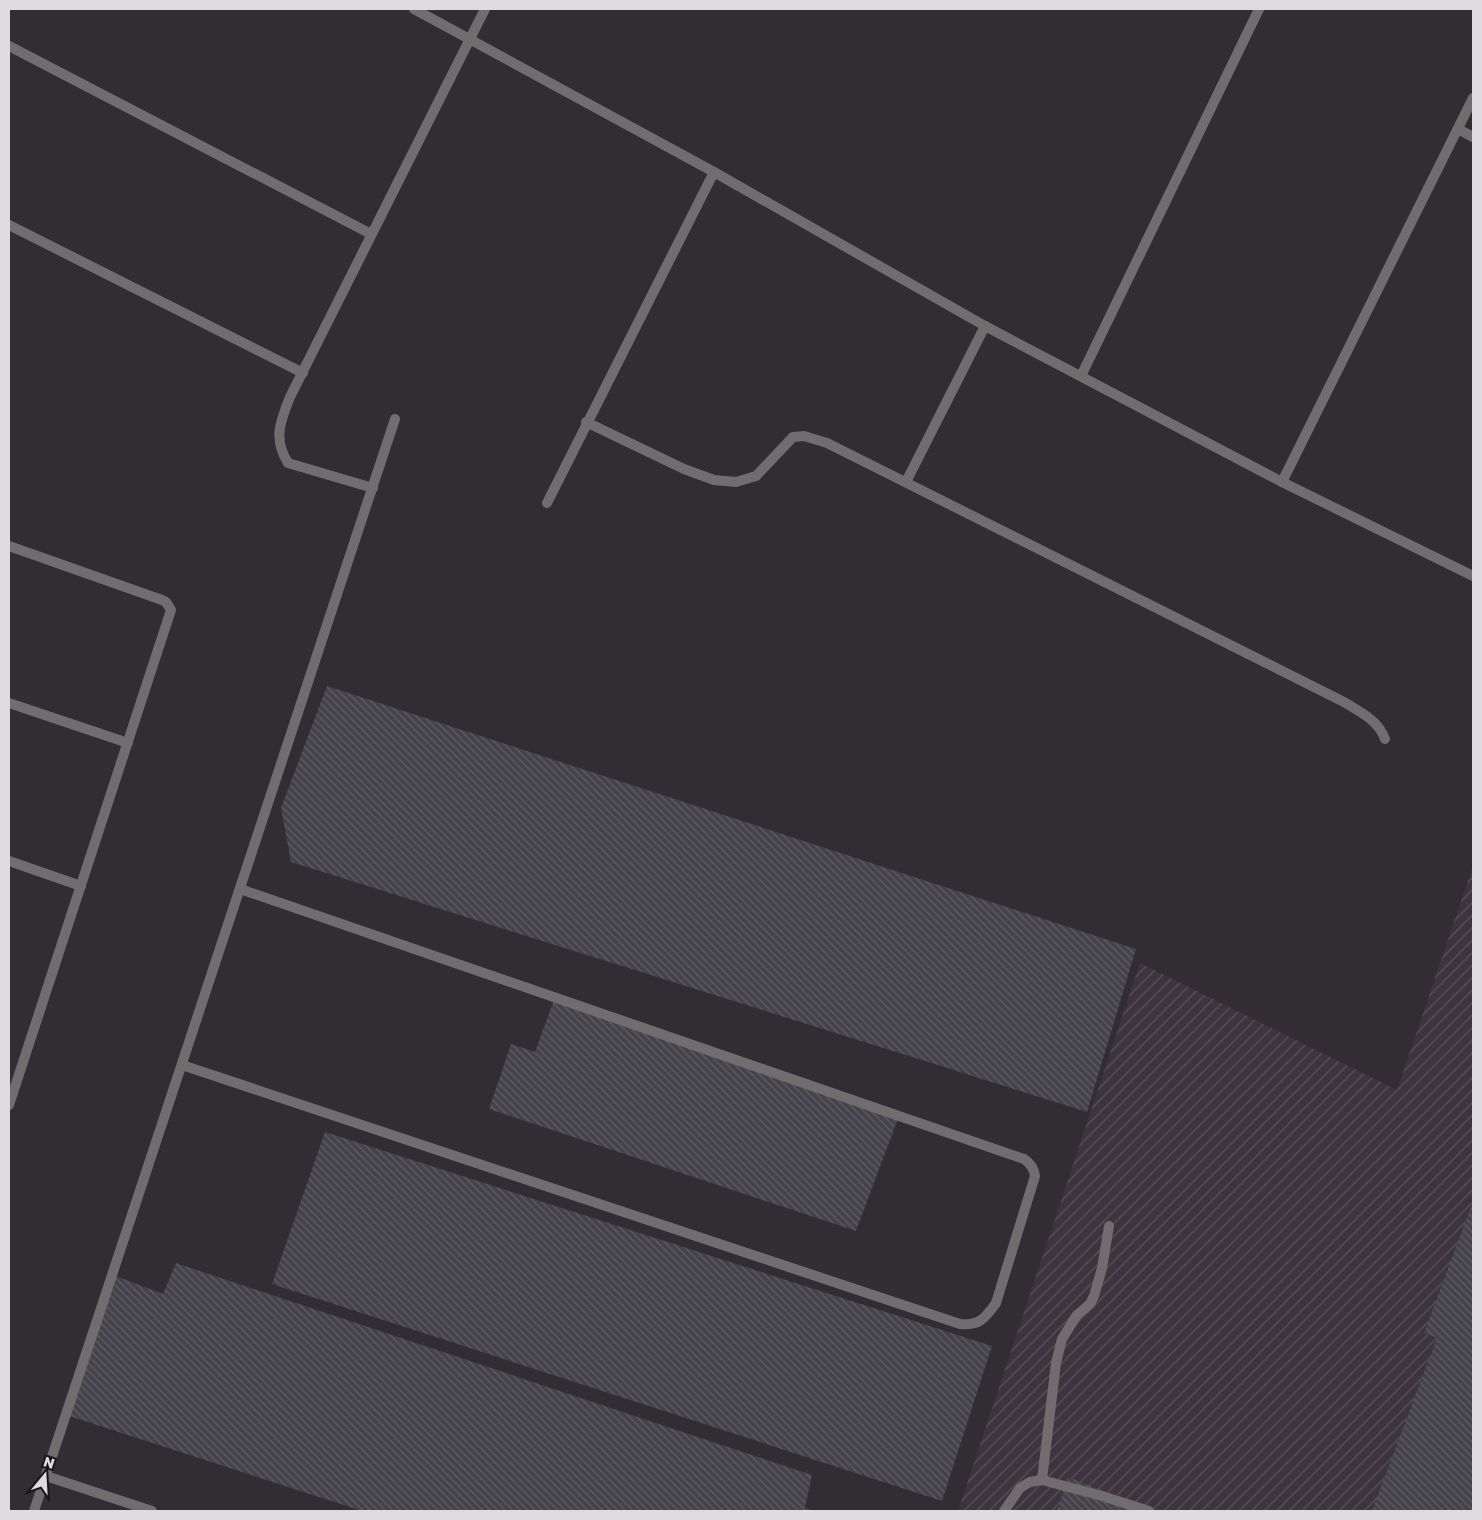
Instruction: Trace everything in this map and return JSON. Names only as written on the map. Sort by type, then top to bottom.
[{"type":"street","points":[[414,9],[714,172],[985,326],[1282,482],[1473,576]]},
{"type":"street","points":[[373,488],[288,463],[280,448],[279,426],[290,397],[485,9]]},
{"type":"street","points":[[1081,376],[1259,9]]},
{"type":"street","points":[[9,46],[371,234]]},
{"type":"street","points":[[1282,482],[1473,98]]},
{"type":"street","points":[[1458,129],[1473,137]]},
{"type":"street","points":[[546,503],[714,172]]},
{"type":"street","points":[[9,225],[303,373]]},
{"type":"street","points":[[906,482],[985,326]]},
{"type":"street","points":[[34,1511],[396,420]]},
{"type":"street","points":[[586,422],[684,469],[714,480],[736,482],[756,476],[793,437],[804,436],[836,447],[1344,702],[1367,716],[1381,730],[1385,739]]},
{"type":"street","points":[[9,546],[166,602],[170,607],[171,614],[9,1105]]},
{"type":"street","points":[[9,703],[128,743]]},
{"type":"street","points":[[9,861],[81,886]]},
{"type":"street","points":[[182,1065],[960,1324],[970,1325],[978,1322],[988,1314],[996,1303],[1035,1176],[1034,1170],[1024,1158],[240,889]]},
{"type":"street","points":[[1042,1480],[1056,1363],[1062,1339],[1077,1315],[1090,1304],[1094,1296],[1102,1268],[1109,1226]]},
{"type":"street","points":[[46,1476],[152,1511]]},
{"type":"street","points":[[1004,1511],[1020,1488],[1030,1482],[1042,1480],[1149,1511]]},
{"type":"shaded area","points":[[1473,866],[1473,1511],[958,1511],[1140,963],[1397,1090]]},
{"type":"building","points":[[327,686],[1136,949],[1087,1112],[291,862],[281,808]]},
{"type":"building","points":[[555,997],[899,1116],[856,1231],[489,1109],[511,1044],[535,1052]]},
{"type":"building","points":[[325,1132],[992,1346],[942,1501],[272,1284]]},
{"type":"building","points":[[1473,1202],[1473,1511],[1372,1511],[1437,1338],[1424,1333]]},
{"type":"building","points":[[176,1263],[812,1475],[805,1508],[815,1511],[362,1511],[66,1415],[113,1275],[163,1294]]},
{"type":"building","points":[[1068,1477],[1154,1511],[1057,1511]]}]
